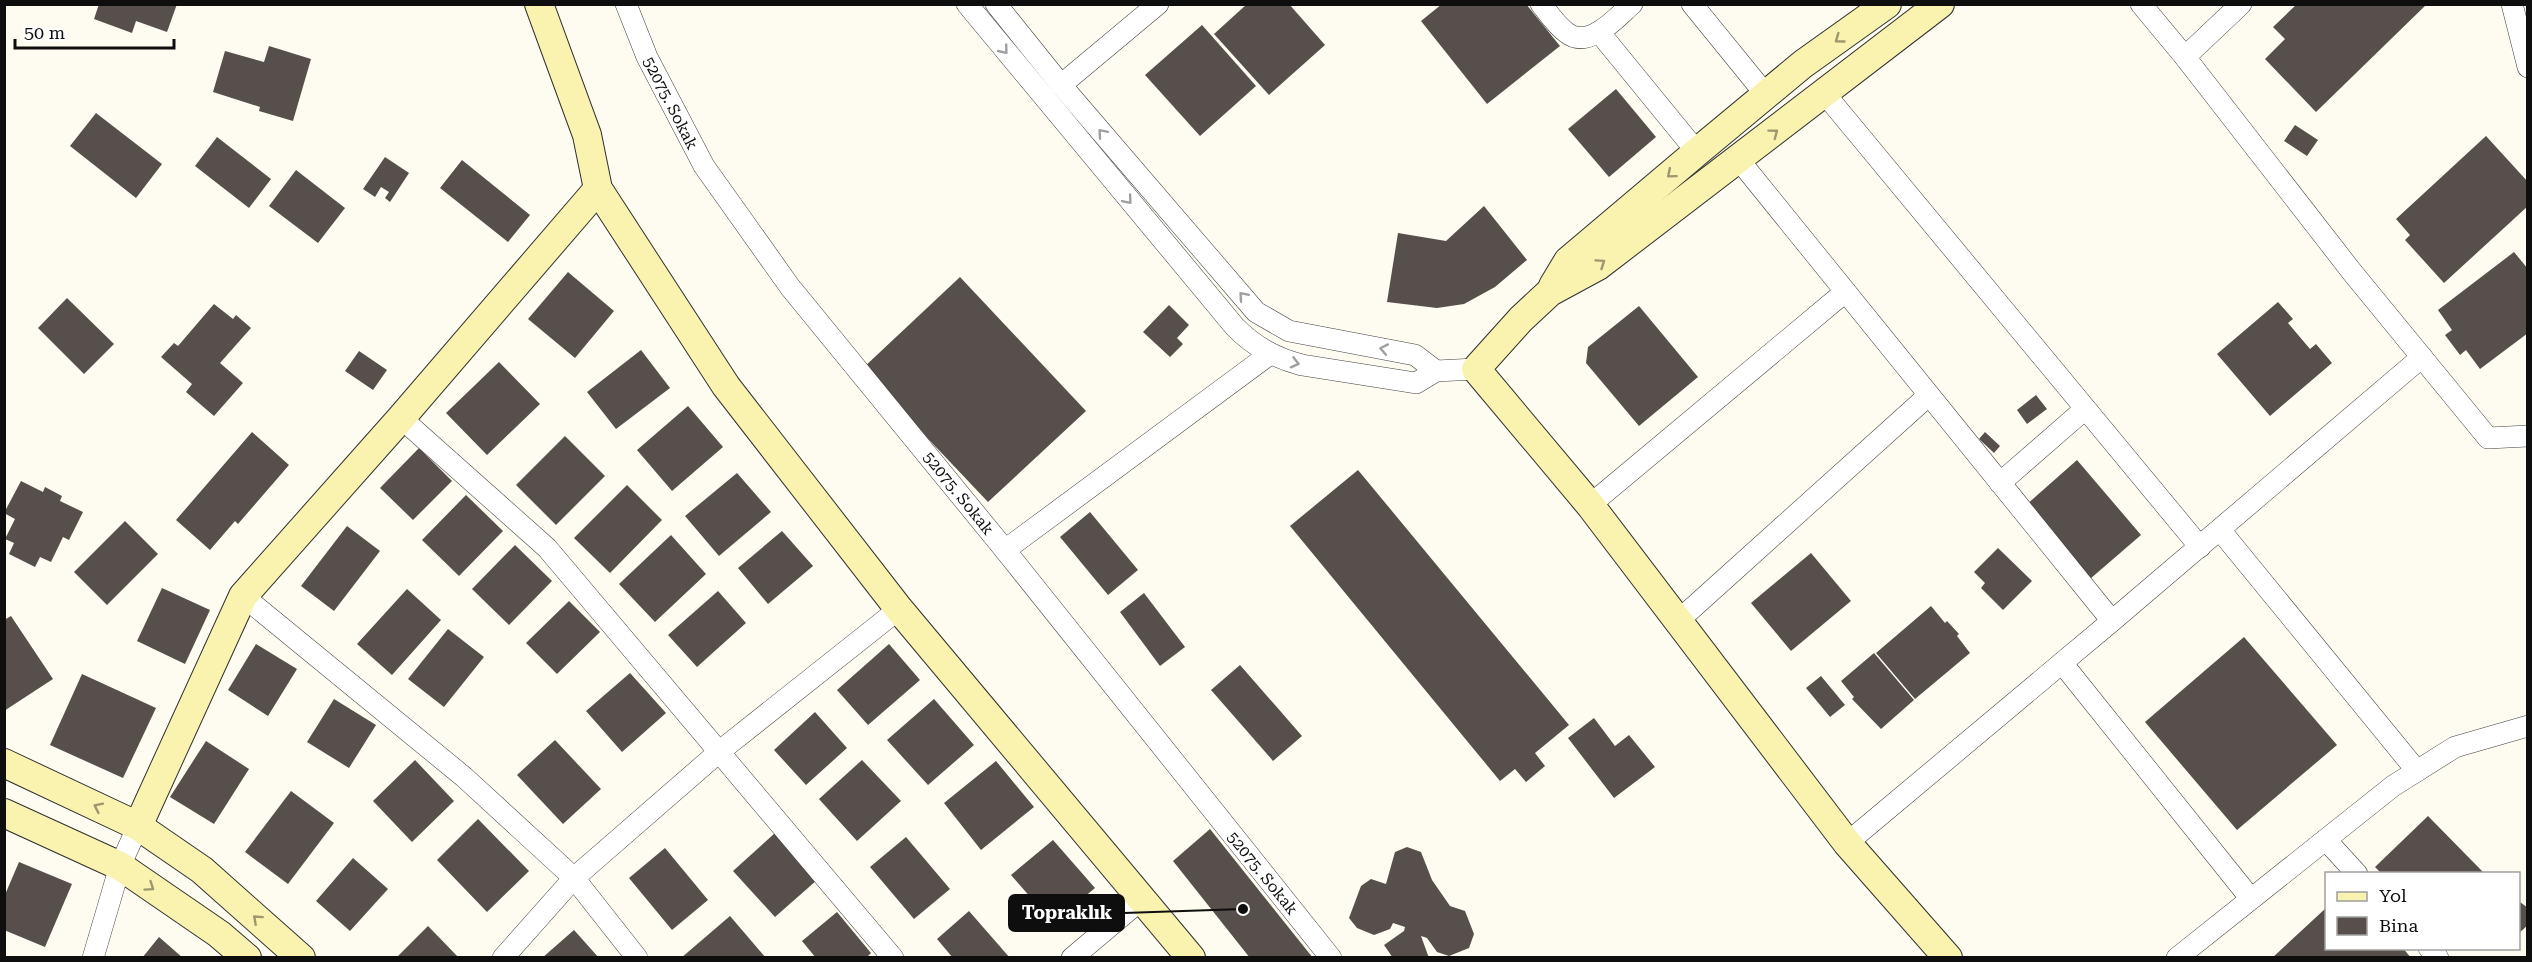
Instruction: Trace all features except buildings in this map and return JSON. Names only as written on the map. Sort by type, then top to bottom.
[{"type":"street","points":[[539,4],[587,135],[598,189],[726,386],[899,609],[1191,957]]},
{"type":"street","name":"52075. Sokak","points":[[626,4],[647,57],[704,166],[790,287],[1005,550],[1331,957]]},
{"type":"street","points":[[967,4],[1235,327],[1270,354],[1302,365],[1416,383],[1436,371],[1476,369],[1521,319],[1550,292],[1598,266],[1940,4]]},
{"type":"street","points":[[996,4],[1061,85],[1256,312],[1289,331],[1415,354],[1436,371]]},
{"type":"street","points":[[1061,85],[1158,4]]},
{"type":"street","points":[[1541,4],[1567,33],[1586,38],[1599,32],[1632,4]]},
{"type":"street","points":[[1692,4],[1766,95]]},
{"type":"street","points":[[1550,292],[1568,261],[1803,64],[1887,4]]},
{"type":"street","points":[[2141,4],[2352,272],[2488,438],[2528,436]]},
{"type":"street","points":[[2185,57],[2241,4]]},
{"type":"street","points":[[2512,4],[2528,67]]},
{"type":"street","points":[[1599,32],[1697,152]]},
{"type":"street","points":[[1825,94],[2200,547]]},
{"type":"street","points":[[1739,160],[2112,621]]},
{"type":"street","points":[[93,957],[120,866],[243,596],[401,418],[598,189]]},
{"type":"street","points":[[1590,506],[1845,292]]},
{"type":"street","points":[[1005,550],[1270,354]]},
{"type":"street","points":[[1847,843],[2200,547],[2422,357]]},
{"type":"street","points":[[1476,369],[1590,506],[1847,843],[1948,957]]},
{"type":"street","points":[[1678,621],[1929,395]]},
{"type":"street","points":[[2000,483],[2085,409]]},
{"type":"street","points":[[401,418],[547,548],[893,957]]},
{"type":"street","points":[[2220,530],[2417,771]]},
{"type":"street","points":[[243,596],[464,777],[574,878],[637,957]]},
{"type":"street","points":[[503,957],[574,878],[720,751],[899,609]]},
{"type":"street","points":[[2062,663],[2251,899]]},
{"type":"street","points":[[2177,957],[2393,786],[2455,747],[2528,726]]},
{"type":"street","points":[[4,763],[138,826],[202,870],[301,957]]},
{"type":"street","points":[[4,813],[120,866],[219,934],[247,957]]},
{"type":"street","points":[[2326,840],[2356,872]]},
{"type":"street","points":[[1072,957],[1142,899]]},
{"type":"place","name":"Topraklık","points":[[1243,909]]}]
